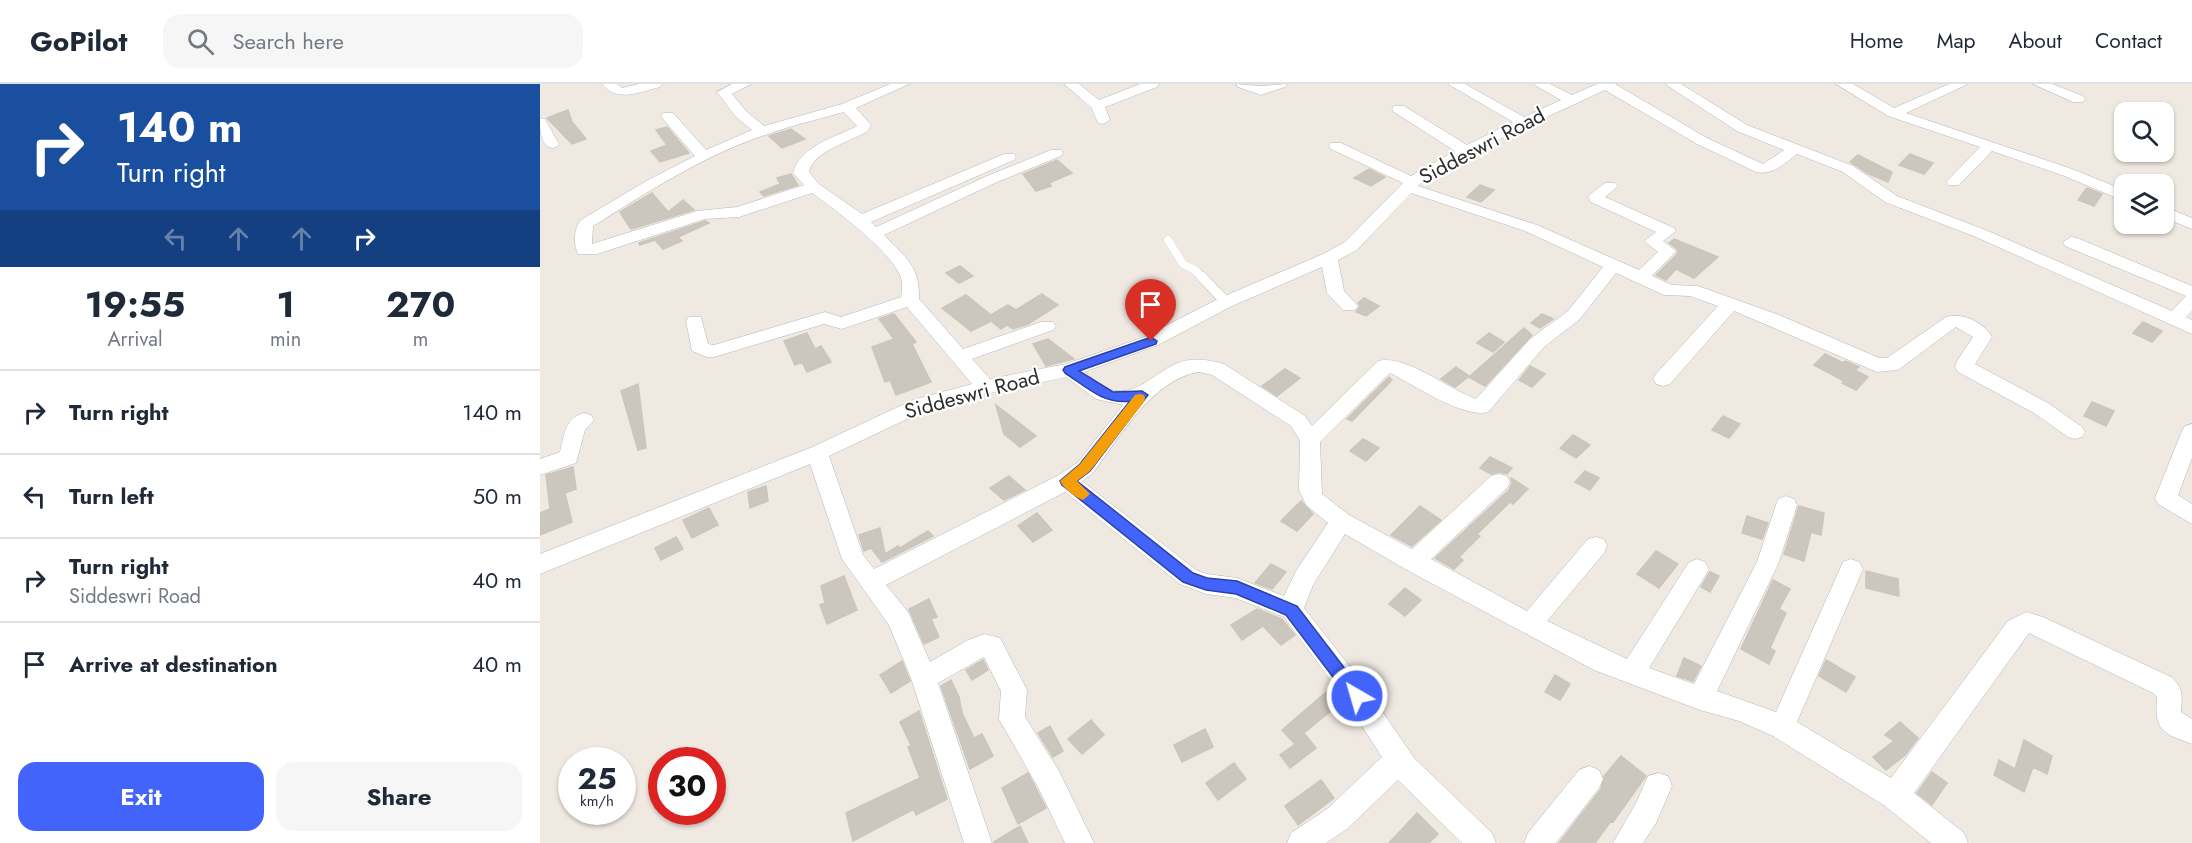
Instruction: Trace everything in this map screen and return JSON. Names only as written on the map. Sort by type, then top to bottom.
[{"type":"street","points":[[609,84],[624,92],[655,84]]},
{"type":"street","points":[[744,84],[724,92],[741,114],[762,131]]},
{"type":"street","points":[[814,187],[747,210],[732,213],[708,212],[591,250],[584,250],[584,226],[587,223],[703,156],[762,131],[847,106],[902,84]]},
{"type":"street","points":[[1071,84],[1097,105],[1103,120]]},
{"type":"street","points":[[1097,105],[1152,84]]},
{"type":"street","points":[[1243,84],[1261,91],[1280,84]]},
{"type":"street","points":[[1455,84],[1522,122]]},
{"type":"street","points":[[1540,84],[1570,100]]},
{"type":"street","points":[[1607,84],[1694,137],[1761,169],[1770,168],[1796,148]]},
{"type":"street","name":"Siddeswri Road","points":[[540,564],[817,453],[896,414],[920,405],[986,387],[1069,370],[1151,341],[1226,302],[1329,258],[1361,238],[1409,184],[1522,122],[1607,84]]},
{"type":"street","points":[[1672,84],[1742,128],[1848,169],[1891,199],[1982,234],[2192,328]]},
{"type":"street","points":[[1843,84],[1893,113],[2067,172],[2114,192]]},
{"type":"street","points":[[1893,113],[1961,84]]},
{"type":"street","points":[[2041,84],[2078,99]]},
{"type":"street","points":[[847,106],[864,125],[863,128],[825,147],[804,164],[801,173],[814,187],[861,221],[909,272],[910,300],[986,387]]},
{"type":"street","points":[[1399,109],[1466,151]]},
{"type":"street","points":[[668,116],[703,156]]},
{"type":"street","points":[[540,122],[552,144]]},
{"type":"street","points":[[861,221],[960,176],[1042,145]]},
{"type":"street","points":[[1336,146],[1409,184],[1531,228],[1670,291],[1692,290],[1773,319],[1868,362],[1891,365],[1952,321],[1958,321],[1981,333],[1983,337],[1966,361],[1965,367],[2041,408],[2075,432]]},
{"type":"street","points":[[1954,182],[1989,146]]},
{"type":"street","points":[[874,234],[992,179],[1056,153]]},
{"type":"street","points":[[1610,186],[1596,196],[1597,199],[1668,231],[1652,241],[1668,251],[1641,278]]},
{"type":"street","points":[[2174,217],[2192,224]]},
{"type":"street","points":[[2071,242],[2192,292]]},
{"type":"street","points":[[1329,258],[1336,292],[1349,306]]},
{"type":"street","points":[[1310,440],[1385,366],[1393,366],[1471,406],[1481,408],[1537,342],[1574,315],[1613,265]]},
{"type":"street","points":[[695,321],[699,347],[707,351],[714,351],[825,318],[842,323],[910,300]]},
{"type":"street","points":[[2175,319],[2192,300]]},
{"type":"street","points":[[1663,379],[1730,304]]},
{"type":"street","points":[[959,357],[1047,326]]},
{"type":"street","points":[[870,582],[1067,481],[1085,468],[1142,395],[1174,371],[1185,366],[1203,365],[1217,369],[1298,421],[1310,440],[1310,490],[1322,508],[1341,521],[1603,662],[1700,698],[1742,710],[1782,727],[1894,796],[1954,843]]},
{"type":"street","points":[[1069,370],[1110,396],[1120,398],[1142,395]]},
{"type":"street","points":[[540,467],[569,458],[576,427],[584,420]]},
{"type":"street","points":[[2192,431],[2166,498],[2192,514]]},
{"type":"street","points":[[817,453],[853,559],[899,619],[924,678],[978,843]]},
{"type":"street","points":[[1067,481],[1188,577],[1206,584],[1237,588],[1292,610],[1352,689],[1400,760],[1482,843]]},
{"type":"street","points":[[1413,561],[1499,482]]},
{"type":"street","points":[[1700,698],[1768,562],[1786,505]]},
{"type":"street","points":[[1292,610],[1292,603],[1298,590],[1341,521]]},
{"type":"street","points":[[1530,624],[1596,546]]},
{"type":"street","points":[[1632,674],[1697,568]]},
{"type":"street","points":[[1782,727],[1851,570]]},
{"type":"street","points":[[1894,796],[2017,628],[2026,622],[2162,685],[2170,692],[2168,717],[2192,732]]},
{"type":"street","points":[[924,678],[977,648],[985,645],[991,646],[1014,690],[1012,719],[1049,780],[1080,843]]},
{"type":"street","points":[[1301,843],[1337,819],[1400,760]]},
{"type":"street","points":[[1538,843],[1589,779]]},
{"type":"street","points":[[1627,843],[1646,813],[1658,786]]},
{"type":"lane","points":[[1168,240],[1183,264],[1195,270],[1226,302]]},
{"type":"building","points":[[568,110],[572,122],[586,139],[572,144],[547,118]]},
{"type":"building","points":[[667,127],[689,153],[660,162],[651,151],[667,145],[656,130]]},
{"type":"building","points":[[791,129],[805,139],[782,148],[769,136]]},
{"type":"building","points":[[1910,154],[1933,163],[1924,174],[1899,165]]},
{"type":"building","points":[[1858,155],[1892,172],[1888,182],[1850,162]]},
{"type":"building","points":[[1057,160],[1072,173],[1049,183],[1051,186],[1036,191],[1023,174]]},
{"type":"building","points":[[1369,169],[1385,177],[1371,186],[1354,178]]},
{"type":"building","points":[[791,174],[798,185],[764,196],[760,192],[780,184],[777,178]]},
{"type":"building","points":[[1480,185],[1494,190],[1481,202],[1467,197]]},
{"type":"building","points":[[2087,188],[2102,194],[2094,206],[2078,200]]},
{"type":"building","points":[[652,193],[668,212],[683,200],[694,210],[631,229],[621,214],[623,213],[620,212]]},
{"type":"building","points":[[705,221],[709,223],[678,237],[682,241],[663,249],[655,240],[640,245],[639,243]]},
{"type":"building","points":[[1674,239],[1718,257],[1694,278],[1676,269],[1666,280],[1656,275],[1678,253],[1677,249],[1669,243]]},
{"type":"building","points":[[960,266],[973,276],[959,283],[946,273]]},
{"type":"building","points":[[1042,294],[1058,305],[1028,324],[1013,329],[1007,325],[1001,329],[991,321],[971,331],[942,308],[966,295],[991,315],[1008,305],[1016,310]]},
{"type":"building","points":[[1364,298],[1379,306],[1366,316],[1356,312],[1360,306],[1358,303]]},
{"type":"building","points":[[894,314],[916,342],[912,344],[931,382],[896,395],[890,380],[885,382],[872,347],[894,339],[879,319]]},
{"type":"building","points":[[1542,314],[1553,319],[1540,328],[1531,323]]},
{"type":"building","points":[[2143,322],[2162,331],[2152,342],[2133,333]]},
{"type":"building","points":[[1524,328],[1532,335],[1485,386],[1469,377]]},
{"type":"building","points":[[807,333],[815,349],[821,346],[831,362],[807,372],[802,362],[795,365],[784,341]]},
{"type":"building","points":[[1489,333],[1504,342],[1493,352],[1477,343]]},
{"type":"building","points":[[1048,339],[1074,359],[1046,366],[1033,344]]},
{"type":"building","points":[[1825,354],[1843,363],[1845,361],[1859,367],[1855,370],[1868,377],[1856,390],[1842,383],[1844,381],[1814,365]]},
{"type":"building","points":[[1530,366],[1545,374],[1532,387],[1519,380]]},
{"type":"building","points":[[1456,367],[1469,376],[1455,387],[1441,379]]},
{"type":"building","points":[[1285,369],[1300,378],[1277,396],[1262,386]]},
{"type":"building","points":[[1389,377],[1392,380],[1352,421],[1347,419]]},
{"type":"building","points":[[638,384],[646,448],[638,450],[621,391]]},
{"type":"building","points":[[2092,402],[2114,411],[2106,426],[2084,416]]},
{"type":"building","points":[[996,405],[1036,436],[1020,447],[1004,434]]},
{"type":"building","points":[[1723,416],[1740,424],[1729,438],[1712,430]]},
{"type":"building","points":[[1573,435],[1590,445],[1576,458],[1560,448]]},
{"type":"building","points":[[1363,439],[1379,448],[1366,461],[1350,451]]},
{"type":"building","points":[[1490,457],[1512,468],[1507,474],[1500,472],[1491,474],[1480,468]]},
{"type":"building","points":[[573,467],[576,489],[565,493],[572,522],[540,535],[540,513],[550,509],[546,475]]},
{"type":"building","points":[[1585,471],[1599,478],[1590,490],[1575,482]]},
{"type":"building","points":[[1009,476],[1025,490],[1004,500],[990,488]]},
{"type":"building","points":[[1511,478],[1528,489],[1513,504],[1510,502],[1477,534],[1480,536],[1459,557],[1463,560],[1454,569],[1435,558],[1509,490],[1512,483]]},
{"type":"building","points":[[766,486],[768,501],[750,508],[748,492]]},
{"type":"building","points":[[1301,501],[1313,514],[1297,531],[1281,521]]},
{"type":"building","points":[[1420,506],[1441,520],[1412,546],[1391,535]]},
{"type":"building","points":[[1799,506],[1824,513],[1821,535],[1811,532],[1804,561],[1784,554]]},
{"type":"building","points":[[709,508],[718,525],[692,538],[683,520]]},
{"type":"building","points":[[1037,513],[1052,530],[1033,542],[1018,526]]},
{"type":"building","points":[[1747,516],[1768,523],[1762,539],[1742,533]]},
{"type":"building","points":[[880,528],[885,554],[928,531],[933,536],[882,562],[871,548],[864,551],[859,535]]},
{"type":"building","points":[[676,537],[683,549],[661,560],[655,548]]},
{"type":"building","points":[[1656,551],[1678,564],[1659,588],[1637,574]]},
{"type":"building","points":[[1271,564],[1286,572],[1272,589],[1255,583]]},
{"type":"building","points":[[1866,571],[1898,579],[1899,596],[1866,588]]},
{"type":"building","points":[[1710,572],[1719,576],[1710,592],[1701,587]]},
{"type":"building","points":[[844,576],[857,610],[827,624],[820,605],[825,603],[821,586]]},
{"type":"building","points":[[1773,580],[1790,589],[1779,609],[1786,613],[1770,648],[1775,651],[1769,664],[1741,649]]},
{"type":"building","points":[[1405,588],[1421,600],[1405,616],[1389,604]]},
{"type":"building","points":[[929,599],[937,617],[931,619],[939,637],[924,644],[909,609]]},
{"type":"building","points":[[1257,609],[1282,619],[1295,635],[1281,645],[1263,626],[1242,640],[1231,625]]},
{"type":"building","points":[[1684,658],[1701,666],[1693,681],[1677,676]]},
{"type":"building","points":[[983,660],[988,670],[972,680],[966,670]]},
{"type":"building","points":[[1826,660],[1855,677],[1846,692],[1819,676]]},
{"type":"building","points":[[902,661],[910,681],[891,693],[880,675]]},
{"type":"building","points":[[1555,675],[1570,684],[1560,700],[1545,692]]},
{"type":"building","points":[[951,680],[959,697],[962,713],[974,738],[982,734],[993,756],[970,769],[941,686]]},
{"type":"building","points":[[1332,687],[1343,701],[1304,733],[1316,748],[1290,768],[1280,755],[1295,744],[1282,730]]},
{"type":"building","points":[[919,711],[947,799],[916,815],[914,809],[853,841],[846,813],[920,778],[908,747],[911,745],[900,722]]},
{"type":"building","points":[[1091,720],[1104,735],[1082,754],[1068,739]]},
{"type":"building","points":[[1900,722],[1918,738],[1905,755],[1886,770],[1873,757],[1894,741],[1885,735]]},
{"type":"building","points":[[1050,726],[1063,751],[1053,757],[1038,733]]},
{"type":"building","points":[[1205,729],[1213,747],[1182,762],[1174,745]]},
{"type":"building","points":[[2024,740],[2052,756],[2047,774],[2033,767],[2024,792],[1994,775],[1999,760],[2015,769]]},
{"type":"building","points":[[1621,756],[1646,776],[1595,843],[1559,843],[1601,789],[1604,776]]},
{"type":"building","points":[[1234,763],[1246,779],[1218,800],[1206,783]]},
{"type":"building","points":[[1932,772],[1947,783],[1932,805],[1917,793]]},
{"type":"building","points":[[1028,773],[1046,808],[1018,824],[1002,788]]},
{"type":"building","points":[[1321,780],[1334,798],[1298,825],[1285,806]]},
{"type":"building","points":[[1417,813],[1438,834],[1429,843],[1389,843]]},
{"type":"building","points":[[1020,826],[1028,843],[994,843],[994,842]]},
{"type":"slow traffic","points":[[1083,494],[1067,481],[1085,468],[1139,398]]},
{"type":"route","points":[[1151,341],[1069,370],[1100,392],[1110,396],[1120,398],[1142,395],[1085,468],[1067,481],[1188,577],[1206,584],[1237,588],[1292,610],[1357,696]]}]
